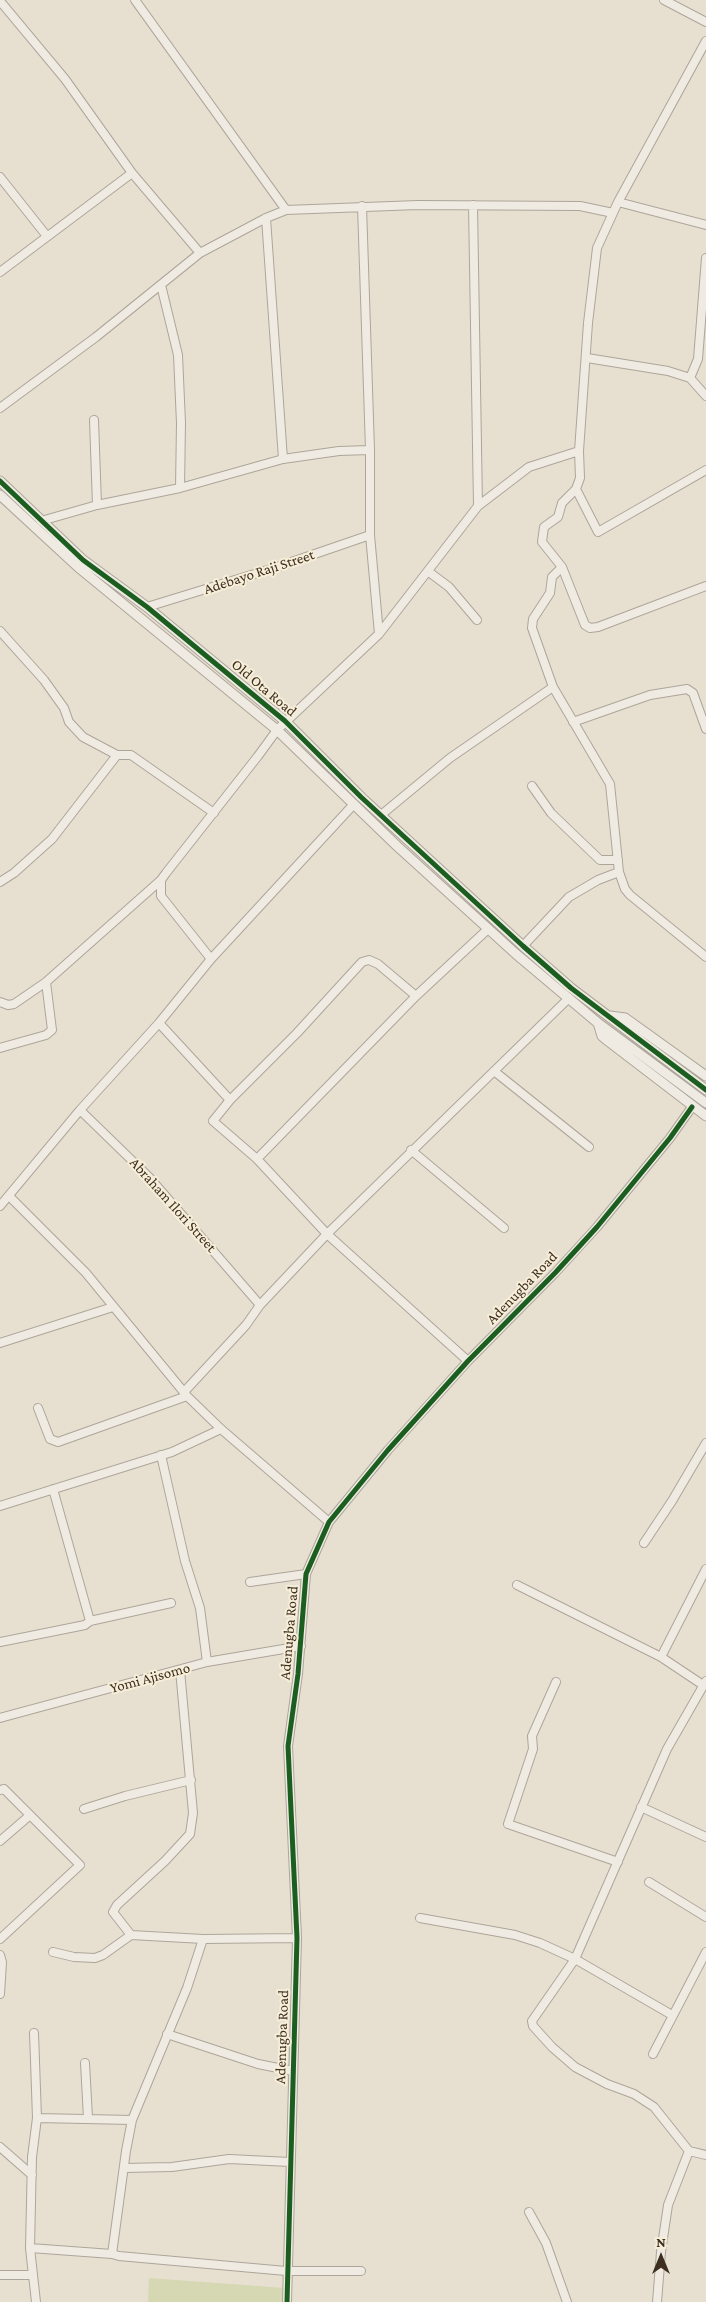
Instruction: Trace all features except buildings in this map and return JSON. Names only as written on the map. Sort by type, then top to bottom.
[{"type":"street","points":[[135,0],[286,210]]},
{"type":"street","points":[[664,0],[706,22]]},
{"type":"street","points":[[0,1],[65,79],[132,173],[200,253]]},
{"type":"street","points":[[706,41],[618,202],[598,248],[588,323],[579,451],[580,478],[576,489],[562,503],[558,517],[544,527],[541,537],[542,542],[562,567],[585,625],[590,628],[706,586]]},
{"type":"street","points":[[0,272],[132,173]]},
{"type":"street","points":[[0,177],[46,236]]},
{"type":"street","points":[[618,202],[706,226]]},
{"type":"street","points":[[0,408],[88,343],[200,253],[266,218],[286,210],[362,206],[473,205],[580,206],[613,213]]},
{"type":"street","points":[[473,205],[478,506]]},
{"type":"street","points":[[362,206],[370,450],[370,535],[380,634]]},
{"type":"street","points":[[266,218],[283,458]]},
{"type":"street","points":[[690,378],[698,359],[706,258]]},
{"type":"street","points":[[161,285],[178,355],[182,423],[180,488]]},
{"type":"street","points":[[698,359],[706,356]]},
{"type":"street","points":[[587,358],[668,371],[690,378],[706,396]]},
{"type":"street","points":[[94,420],[96,505]]},
{"type":"street","points":[[41,521],[96,505],[180,488],[283,458],[330,452],[370,450]]},
{"type":"street","points":[[0,1002],[8,1005],[14,1004],[46,982],[161,880],[276,730],[380,634],[478,506],[529,467],[579,451]]},
{"type":"street","points":[[576,489],[598,532],[706,470]]},
{"type":"street","name":"Old Ota Road","points":[[0,481],[94,570],[147,607],[285,721],[381,815],[523,946]]},
{"type":"street","name":"Old Ota Road","points":[[0,495],[78,567],[276,730],[488,929],[568,998]]},
{"type":"street","name":"Adebayo Raji Street","points":[[147,607],[274,568],[370,535]]},
{"type":"street","points":[[562,567],[552,578],[550,593],[533,619],[532,628],[553,687],[610,784],[621,882],[630,895],[706,957]]},
{"type":"street","points":[[429,572],[450,587],[477,620]]},
{"type":"street","points":[[0,631],[44,680],[75,729],[83,737],[117,755],[131,755],[214,813]]},
{"type":"street","points":[[381,815],[450,758],[553,687]]},
{"type":"street","points":[[573,722],[650,695],[688,689],[693,693],[706,728]]},
{"type":"street","points":[[0,882],[52,838],[117,755]]},
{"type":"street","points":[[532,786],[550,813],[600,860],[618,860]]},
{"type":"street","points":[[0,1206],[10,1197],[80,1110],[159,1023],[211,959],[354,804]]},
{"type":"street","points":[[619,872],[598,880],[569,897],[523,946],[571,988],[706,1090]]},
{"type":"street","points":[[161,880],[161,896],[211,959]]},
{"type":"street","points":[[256,1159],[416,996],[488,929]]},
{"type":"street","points":[[416,996],[378,964],[369,960],[362,962],[230,1100],[214,1121],[256,1159],[327,1234],[468,1361]]},
{"type":"street","points":[[0,1048],[46,1034],[52,1030],[46,982]]},
{"type":"street","points":[[38,1408],[50,1439],[58,1442],[186,1394],[246,1325],[260,1305],[327,1234],[568,998],[598,1023],[706,1103]]},
{"type":"street","points":[[610,1016],[624,1018],[706,1076]]},
{"type":"street","points":[[159,1023],[230,1100]]},
{"type":"street","points":[[598,1023],[602,1036],[608,1042],[706,1116]]},
{"type":"street","points":[[494,1071],[588,1147]]},
{"type":"street","name":"Adenugba Road","points":[[287,2302],[286,2270],[296,1938],[288,1746],[301,1646],[306,1574],[329,1522],[388,1450],[468,1361],[555,1273],[597,1227],[670,1138],[692,1107]]},
{"type":"street","name":"Abraham Ilori Street","points":[[80,1110],[149,1177],[260,1305]]},
{"type":"street","points":[[411,1150],[504,1228]]},
{"type":"street","points":[[10,1197],[86,1273],[186,1394],[221,1429],[329,1522]]},
{"type":"street","points":[[0,1343],[113,1307]]},
{"type":"street","points":[[0,1506],[161,1456],[221,1429]]},
{"type":"street","points":[[644,1543],[706,1443]]},
{"type":"street","points":[[161,1456],[185,1561],[200,1608],[207,1662]]},
{"type":"street","points":[[53,1489],[90,1621]]},
{"type":"street","points":[[661,1657],[706,1569]]},
{"type":"street","points":[[250,1582],[306,1574]]},
{"type":"street","points":[[517,1585],[661,1657],[704,1683],[667,1749],[575,1959],[533,2017],[533,2026],[552,2048],[575,2067],[606,2084],[634,2094],[654,2107],[689,2151],[706,2155]]},
{"type":"street","points":[[0,1642],[85,1625],[90,1621],[171,1603]]},
{"type":"street","name":"Yomi Ajisomo","points":[[0,1718],[207,1662],[301,1646]]},
{"type":"street","points":[[130,1935],[113,1912],[116,1905],[165,1861],[190,1834],[193,1813],[191,1780],[180,1670]]},
{"type":"street","points":[[556,1682],[532,1736],[532,1749],[508,1824],[618,1862]]},
{"type":"street","points":[[84,1809],[125,1796],[191,1780]]},
{"type":"street","points":[[0,1790],[4,1788],[29,1816],[80,1865],[0,1939]]},
{"type":"street","points":[[641,1806],[706,1837]]},
{"type":"street","points":[[0,1841],[29,1816]]},
{"type":"street","points":[[649,1882],[706,1917]]},
{"type":"street","points":[[420,1918],[515,1935],[540,1943],[575,1959],[672,2015]]},
{"type":"street","points":[[53,1952],[74,1957],[94,1958],[103,1955],[130,1935],[203,1939],[296,1938]]},
{"type":"street","points":[[112,2254],[132,2120],[187,1988],[203,1939]]},
{"type":"street","points":[[653,2054],[706,1952]]},
{"type":"street","points":[[0,1954],[2,1962],[0,1994]]},
{"type":"street","points":[[34,2033],[37,2118],[32,2157],[30,2248],[36,2302]]},
{"type":"street","points":[[167,2034],[258,2064],[293,2071]]},
{"type":"street","points":[[85,2063],[88,2118]]},
{"type":"street","points":[[37,2118],[132,2120]]},
{"type":"street","points":[[0,2147],[32,2175]]},
{"type":"street","points":[[657,2302],[661,2252],[668,2205],[689,2151]]},
{"type":"street","points":[[124,2168],[172,2167],[230,2159],[290,2162]]},
{"type":"street","points":[[529,2212],[546,2243],[566,2302]]},
{"type":"street","points":[[30,2248],[286,2270],[361,2271]]},
{"type":"street","points":[[0,2275],[32,2275]]},
{"type":"green space","points":[[149,2278],[285,2288],[285,2302],[148,2302]]},
{"type":"cycle path","points":[[0,481],[83,560],[147,607],[285,721],[361,797],[571,988],[706,1090]]},
{"type":"cycle path","points":[[287,2302],[297,1938],[288,1746],[298,1674],[306,1574],[329,1522],[388,1450],[468,1361],[555,1273],[597,1227],[670,1138],[692,1107]]}]
